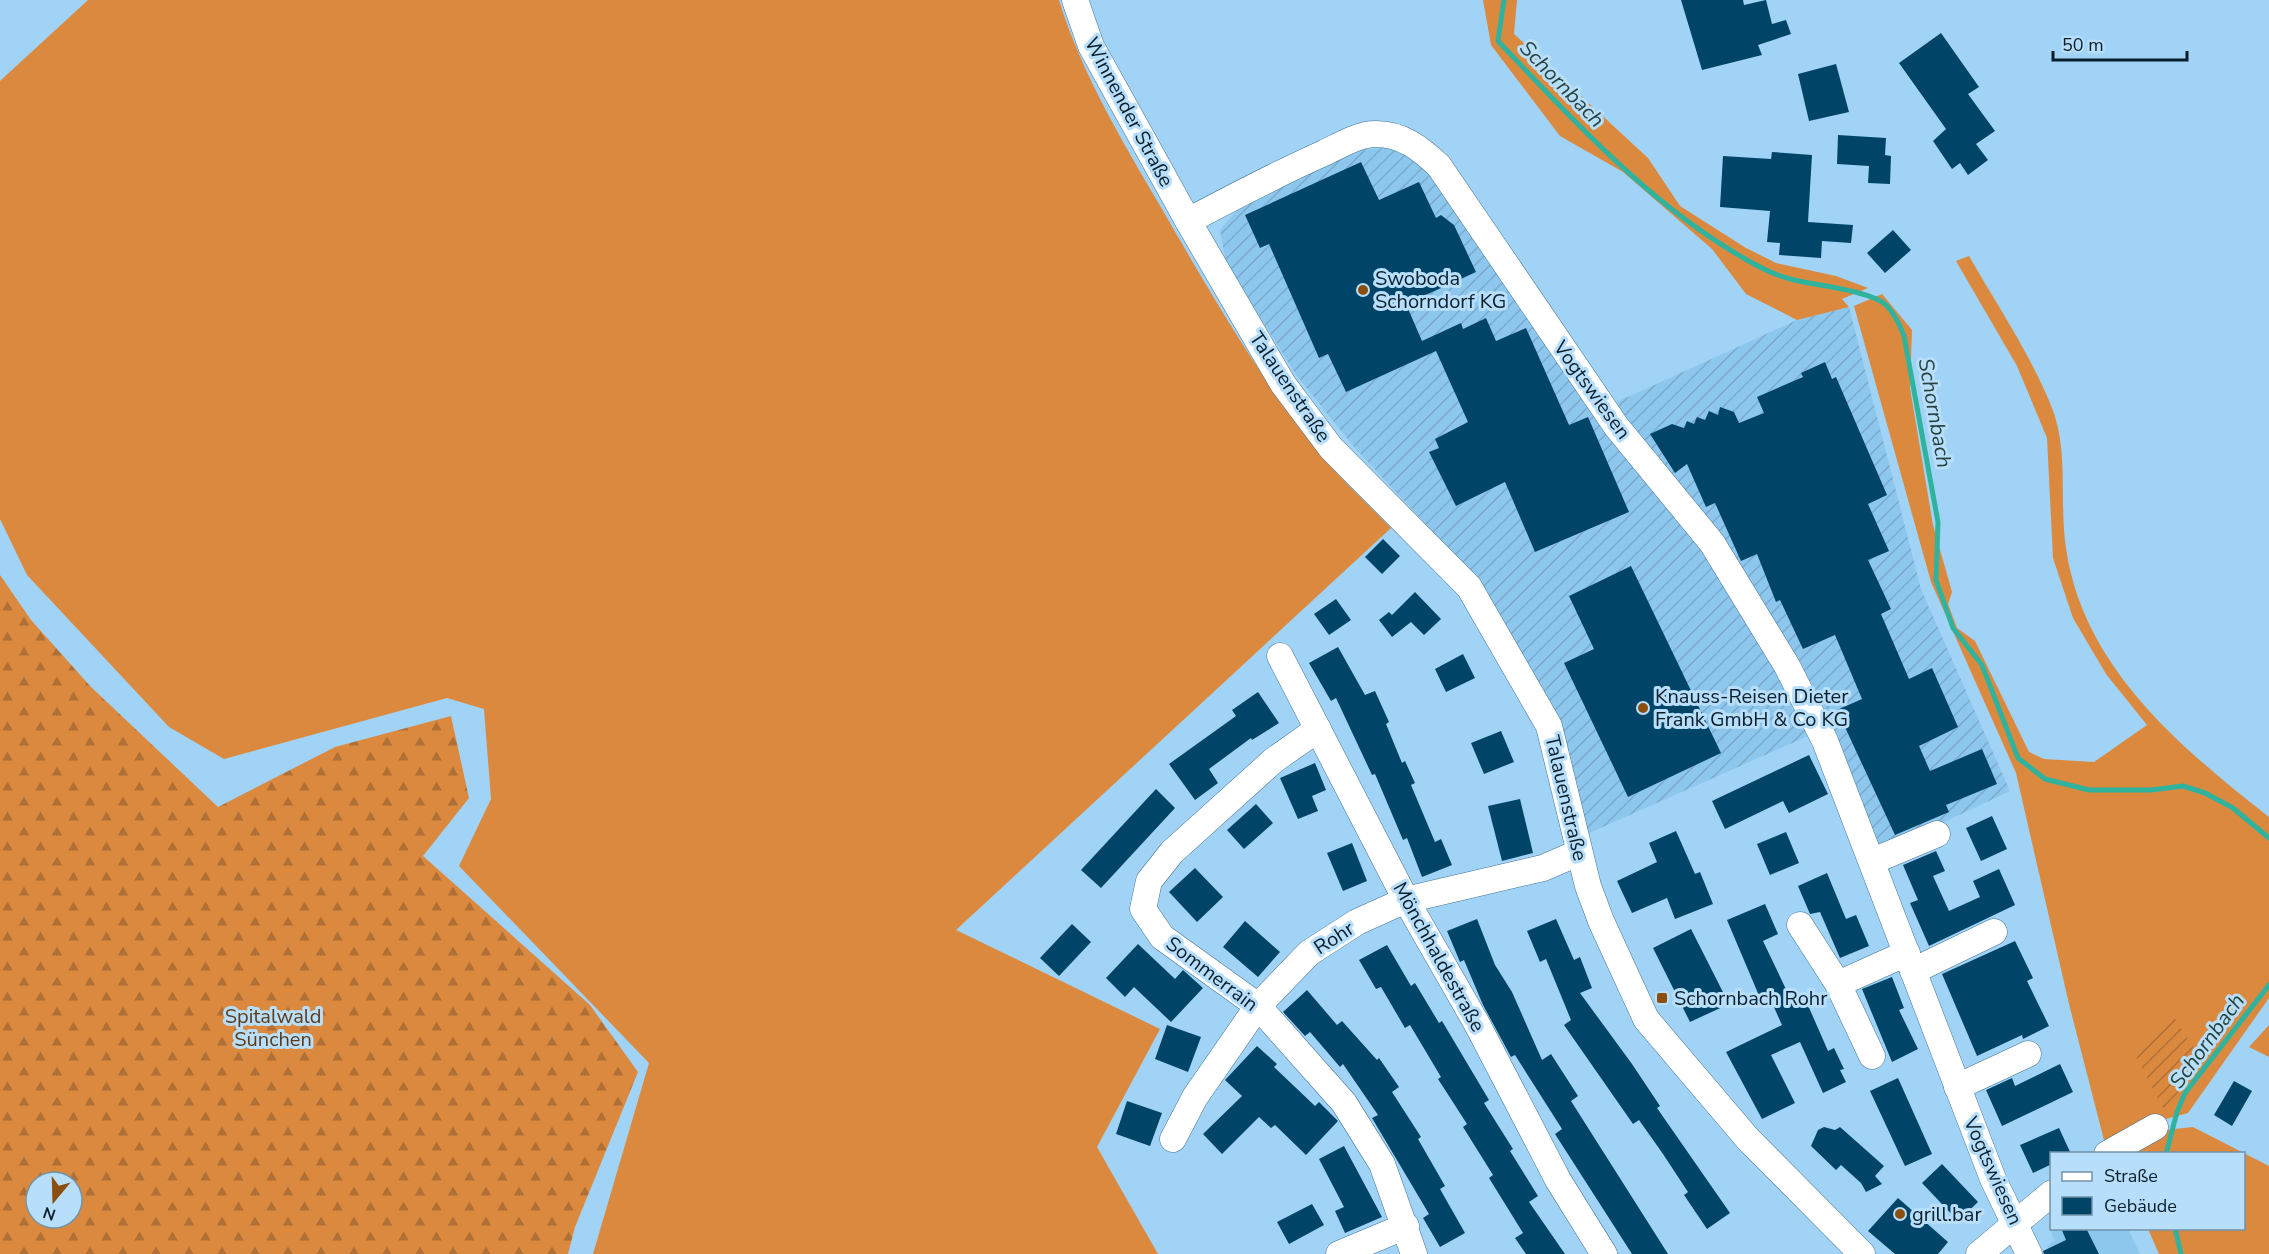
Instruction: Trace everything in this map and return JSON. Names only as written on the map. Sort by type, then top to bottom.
[{"type":"street","name":"Winnender Straße","points":[[1075,0],[1091,46],[1188,221]]},
{"type":"street","name":"Vogtswiesen","points":[[1188,221],[1271,177],[1355,139],[1374,134],[1397,137],[1416,145],[1439,166],[1616,426],[1712,543],[1787,666],[1825,741],[1873,861],[1993,1179],[2029,1254]]},
{"type":"street","name":"Talauenstraße","points":[[1188,221],[1283,384],[1331,448],[1469,587],[1549,726],[1578,853],[1601,921],[1646,1018],[1747,1138],[1862,1254]]},
{"type":"street","name":"Mönchhaldestraße","points":[[1280,656],[1406,900],[1477,1024],[1558,1180],[1604,1254]]},
{"type":"street","name":"Sommerrain","points":[[1318,729],[1274,760],[1172,852],[1149,881],[1143,909],[1162,937],[1258,1006],[1344,1102],[1382,1164],[1406,1226],[1414,1254]]},
{"type":"street","points":[[1873,861],[1937,834]]},
{"type":"street","name":"Rohr","points":[[1173,1139],[1195,1097],[1258,1006],[1309,953],[1357,922],[1406,900],[1543,868],[1578,853]]},
{"type":"street","points":[[1800,925],[1838,984],[1872,1056]]},
{"type":"street","points":[[1838,984],[1910,962],[1994,932]]},
{"type":"street","points":[[1957,1087],[2028,1054]]},
{"type":"street","points":[[2111,1152],[2155,1127]]},
{"type":"street","points":[[1980,1254],[2050,1195]]},
{"type":"street","points":[[1338,1254],[1406,1226]]},
{"type":"shaded area","points":[[1386,148],[1415,157],[1436,174],[1595,412],[1797,320],[1849,307],[1921,589],[2010,791],[1864,860],[1808,736],[1587,834],[1478,580],[1354,447],[1297,376],[1226,263],[1220,230],[1237,210],[1357,150]]},
{"type":"shaded area","points":[[2050,1230],[2128,1230],[2140,1254],[2051,1254],[2047,1246],[2055,1241]]},
{"type":"green space","points":[[88,0],[1059,0],[1090,79],[1116,130],[1232,327],[1271,387],[1313,445],[1391,528],[956,930],[1160,1029],[1097,1147],[1158,1254],[593,1254],[649,1063],[459,866],[491,799],[484,709],[447,698],[224,759],[169,727],[27,575],[0,519],[0,81]]},
{"type":"green space","points":[[1483,0],[1517,0],[1514,34],[1648,158],[1680,206],[1746,248],[1776,263],[1836,276],[1868,288],[1842,299],[1849,307],[1797,320],[1746,294],[1712,249],[1623,172],[1560,136],[1491,45]]},
{"type":"green space","points":[[1969,256],[2024,350],[2052,408],[2062,460],[2066,548],[2076,591],[2092,630],[2114,667],[2140,701],[2170,733],[2269,817],[2269,998],[2188,1113],[2155,1122],[2105,1144],[2069,1004],[2016,773],[1931,582],[1854,306],[1882,294],[1912,330],[1910,388],[1933,525],[1952,592],[1948,604],[1957,628],[1975,641],[2029,752],[2044,759],[2094,762],[2147,725],[2106,674],[2073,618],[2053,558],[2047,438],[2017,366],[1956,261]]},
{"type":"green space","name":"Spitalwald Sünchen","points":[[0,575],[31,620],[91,687],[218,807],[335,747],[451,716],[469,798],[423,856],[590,1005],[638,1072],[575,1227],[568,1254],[0,1254]]},
{"type":"green space","points":[[2174,1017],[2203,1062],[2164,1110],[2136,1057]]},
{"type":"green space","points":[[2269,1025],[2269,1057],[2249,1047]]},
{"type":"green space","points":[[2193,1127],[2242,1152],[2119,1152],[2156,1131]]},
{"type":"green space","points":[[2245,1154],[2269,1166],[2269,1254],[2159,1254],[2148,1230],[2245,1230]]},
{"type":"building","points":[[1681,0],[1743,0],[1744,5],[1766,0],[1772,24],[1786,20],[1791,34],[1758,45],[1762,55],[1702,70]]},
{"type":"building","points":[[1941,33],[1979,87],[1968,94],[1995,131],[1976,144],[1988,160],[1968,175],[1960,163],[1952,169],[1933,141],[1946,129],[1899,63]]},
{"type":"building","points":[[1836,64],[1849,112],[1809,121],[1798,74]]},
{"type":"building","points":[[1838,135],[1886,138],[1885,155],[1891,156],[1890,184],[1868,183],[1869,166],[1837,164]]},
{"type":"building","points":[[1772,152],[1812,155],[1808,222],[1853,225],[1851,243],[1822,241],[1821,258],[1779,255],[1780,243],[1767,242],[1770,211],[1720,207],[1723,156],[1771,159]]},
{"type":"building","points":[[1361,162],[1379,200],[1419,182],[1436,218],[1441,215],[1454,225],[1476,272],[1406,304],[1422,341],[1461,323],[1463,329],[1486,318],[1496,341],[1526,328],[1569,425],[1588,417],[1629,512],[1535,552],[1505,482],[1456,506],[1429,452],[1439,448],[1435,439],[1468,422],[1436,351],[1346,392],[1328,354],[1319,358],[1269,244],[1260,248],[1245,215]]},
{"type":"building","points":[[1893,230],[1911,250],[1885,273],[1867,253]]},
{"type":"building","points":[[1825,362],[1832,379],[1836,377],[1887,495],[1868,504],[1889,551],[1868,560],[1891,609],[1881,614],[1909,679],[1932,668],[1958,727],[1919,746],[1930,771],[1982,749],[1997,784],[1946,805],[1949,812],[1895,835],[1837,710],[1862,699],[1835,635],[1803,649],[1780,600],[1776,602],[1757,554],[1741,561],[1715,503],[1706,507],[1687,464],[1675,473],[1650,434],[1672,424],[1684,428],[1687,421],[1694,424],[1697,417],[1705,420],[1709,411],[1718,415],[1720,407],[1734,412],[1739,423],[1764,413],[1757,397],[1803,377],[1801,373]]},
{"type":"building","points":[[1383,539],[1400,556],[1382,574],[1365,557]]},
{"type":"building","name":"Knauss-Reisen Dieter Frank GmbH & Co KG","points":[[1631,566],[1721,753],[1628,797],[1564,663],[1594,649],[1569,596]]},
{"type":"building","points":[[1415,592],[1441,619],[1424,635],[1411,622],[1392,637],[1379,620],[1389,612],[1392,615]]},
{"type":"building","points":[[1336,599],[1351,620],[1329,635],[1314,614]]},
{"type":"building","points":[[1338,647],[1365,695],[1375,691],[1389,722],[1386,724],[1402,763],[1405,761],[1415,783],[1411,785],[1435,842],[1441,839],[1452,865],[1422,877],[1407,838],[1403,840],[1375,774],[1372,775],[1336,698],[1331,701],[1309,663]]},
{"type":"building","points":[[1463,654],[1475,678],[1446,692],[1435,669]]},
{"type":"building","points":[[1258,692],[1279,723],[1252,740],[1251,738],[1209,769],[1218,783],[1195,800],[1169,764],[1236,716],[1232,710]]},
{"type":"building","points":[[1501,731],[1514,762],[1484,774],[1471,743]]},
{"type":"building","points":[[1809,755],[1828,794],[1789,813],[1783,801],[1725,829],[1712,801]]},
{"type":"building","points":[[1315,763],[1326,790],[1312,796],[1318,811],[1298,819],[1280,778]]},
{"type":"building","points":[[1156,789],[1175,808],[1101,888],[1081,870]]},
{"type":"building","points":[[1520,799],[1533,853],[1502,861],[1488,806]]},
{"type":"building","points":[[1256,804],[1273,823],[1244,849],[1227,830]]},
{"type":"building","points":[[1992,816],[2007,849],[1981,861],[1966,828]]},
{"type":"building","points":[[1676,831],[1695,874],[1700,872],[1713,904],[1675,919],[1667,898],[1632,913],[1617,881],[1657,862],[1649,843]]},
{"type":"building","points":[[1786,832],[1799,863],[1770,875],[1757,844]]},
{"type":"building","points":[[1352,843],[1367,881],[1343,891],[1327,853]]},
{"type":"building","points":[[1936,851],[1945,871],[1933,876],[1949,911],[1980,897],[1973,881],[1999,869],[2015,905],[1929,946],[1910,903],[1918,900],[1903,865]]},
{"type":"building","points":[[1195,868],[1223,897],[1197,922],[1169,892]]},
{"type":"building","points":[[1827,873],[1846,919],[1856,915],[1869,946],[1840,958],[1820,912],[1810,914],[1798,886]]},
{"type":"building","points":[[1765,904],[1778,934],[1763,941],[1795,1008],[1807,1003],[1828,1051],[1834,1048],[1844,1069],[1840,1070],[1846,1082],[1823,1093],[1800,1042],[1771,1055],[1795,1103],[1762,1119],[1726,1052],[1782,1025],[1768,994],[1760,998],[1727,920]]},
{"type":"building","points":[[1477,919],[1495,965],[1512,992],[1542,1060],[1551,1054],[1578,1096],[1571,1101],[1668,1254],[1632,1254],[1555,1134],[1562,1129],[1515,1055],[1511,1057],[1483,1005],[1464,960],[1460,962],[1447,931]]},
{"type":"building","points":[[1556,919],[1574,960],[1580,957],[1592,988],[1580,993],[1632,1064],[1660,1106],[1657,1108],[1730,1213],[1707,1229],[1684,1195],[1688,1192],[1663,1154],[1639,1120],[1633,1124],[1564,1025],[1571,1020],[1546,959],[1540,962],[1527,931]]},
{"type":"building","points":[[1245,921],[1280,952],[1258,977],[1223,947]]},
{"type":"building","points":[[1072,924],[1091,942],[1059,976],[1040,958]]},
{"type":"building","points":[[1691,929],[1729,1004],[1690,1022],[1653,948]]},
{"type":"building","points":[[2015,941],[2033,978],[2027,981],[2049,1026],[2023,1039],[2022,1035],[1977,1056],[1942,974]]},
{"type":"building","points":[[1138,944],[1175,979],[1183,970],[1203,988],[1171,1022],[1134,987],[1125,997],[1106,978]]},
{"type":"building","points":[[1387,945],[1411,986],[1415,983],[1439,1023],[1442,1021],[1489,1100],[1484,1103],[1513,1149],[1510,1151],[1538,1196],[1529,1202],[1565,1254],[1526,1254],[1515,1238],[1523,1233],[1489,1178],[1493,1175],[1463,1127],[1467,1124],[1438,1079],[1441,1077],[1410,1025],[1405,1028],[1381,987],[1376,989],[1359,960]]},
{"type":"building","points":[[1892,977],[1904,1008],[1899,1010],[1918,1049],[1892,1062],[1862,989]]},
{"type":"building","points":[[1307,990],[1337,1025],[1342,1021],[1377,1060],[1379,1058],[1399,1087],[1392,1092],[1421,1137],[1418,1139],[1445,1186],[1440,1189],[1465,1233],[1440,1247],[1423,1218],[1429,1214],[1372,1118],[1378,1115],[1343,1064],[1340,1067],[1310,1032],[1305,1036],[1283,1012]]},
{"type":"building","points":[[1167,1025],[1201,1037],[1188,1072],[1155,1059]]},
{"type":"building","points":[[1257,1046],[1277,1064],[1274,1067],[1315,1106],[1319,1102],[1338,1121],[1306,1155],[1275,1125],[1271,1128],[1259,1117],[1222,1154],[1203,1134],[1242,1096],[1225,1080]]},
{"type":"building","points":[[2060,1064],[2073,1092],[2002,1126],[1986,1090],[2012,1078],[2015,1086]]},
{"type":"building","points":[[1898,1078],[1932,1154],[1905,1166],[1870,1091]]},
{"type":"building","points":[[2234,1081],[2252,1091],[2232,1126],[2214,1115]]},
{"type":"building","points":[[1127,1101],[1162,1113],[1150,1146],[1116,1134]]},
{"type":"building","points":[[1824,1127],[1835,1130],[1840,1127],[1884,1166],[1875,1176],[1882,1184],[1866,1192],[1861,1183],[1841,1165],[1836,1170],[1811,1146],[1818,1130]]},
{"type":"building","points":[[2059,1128],[2070,1152],[2050,1152],[2050,1165],[2033,1173],[2020,1145]]},
{"type":"building","points":[[1344,1146],[1382,1217],[1345,1233],[1335,1211],[1344,1207],[1319,1159]]},
{"type":"building","points":[[1942,1164],[1978,1202],[1958,1221],[1922,1183]]},
{"type":"building","name":"grill.bar","points":[[1898,1198],[1948,1242],[1938,1254],[1895,1254],[1868,1231]]},
{"type":"building","points":[[1312,1204],[1324,1225],[1289,1244],[1277,1222]]},
{"type":"building","points":[[2062,1230],[2087,1230],[2099,1254],[2044,1254],[2043,1251],[2066,1240]]},
{"type":"waterway","name":"Schornbach","points":[[1504,0],[1498,41],[1587,134],[1650,192],[1719,243],[1774,274],[1869,296],[1879,300],[1892,312],[1904,336],[1938,522],[1936,580],[1953,628],[1982,665],[2018,758],[2045,779],[2089,790],[2151,790],[2183,786],[2205,793],[2233,808],[2269,838]]},
{"type":"waterway","name":"Schornbach","points":[[2167,1152],[2177,1112],[2185,1093],[2269,985]]},
{"type":"waterway","name":"Schornbach","points":[[2175,1230],[2181,1254]]},
{"type":"place","name":"Swoboda Schorndorf KG","points":[[1363,290]]},
{"type":"place","name":"Knauss-Reisen Dieter Frank GmbH & Co KG","points":[[1643,708]]},
{"type":"place","name":"Schornbach Rohr","points":[[1662,998]]},
{"type":"place","name":"grill.bar","points":[[1900,1214]]}]
